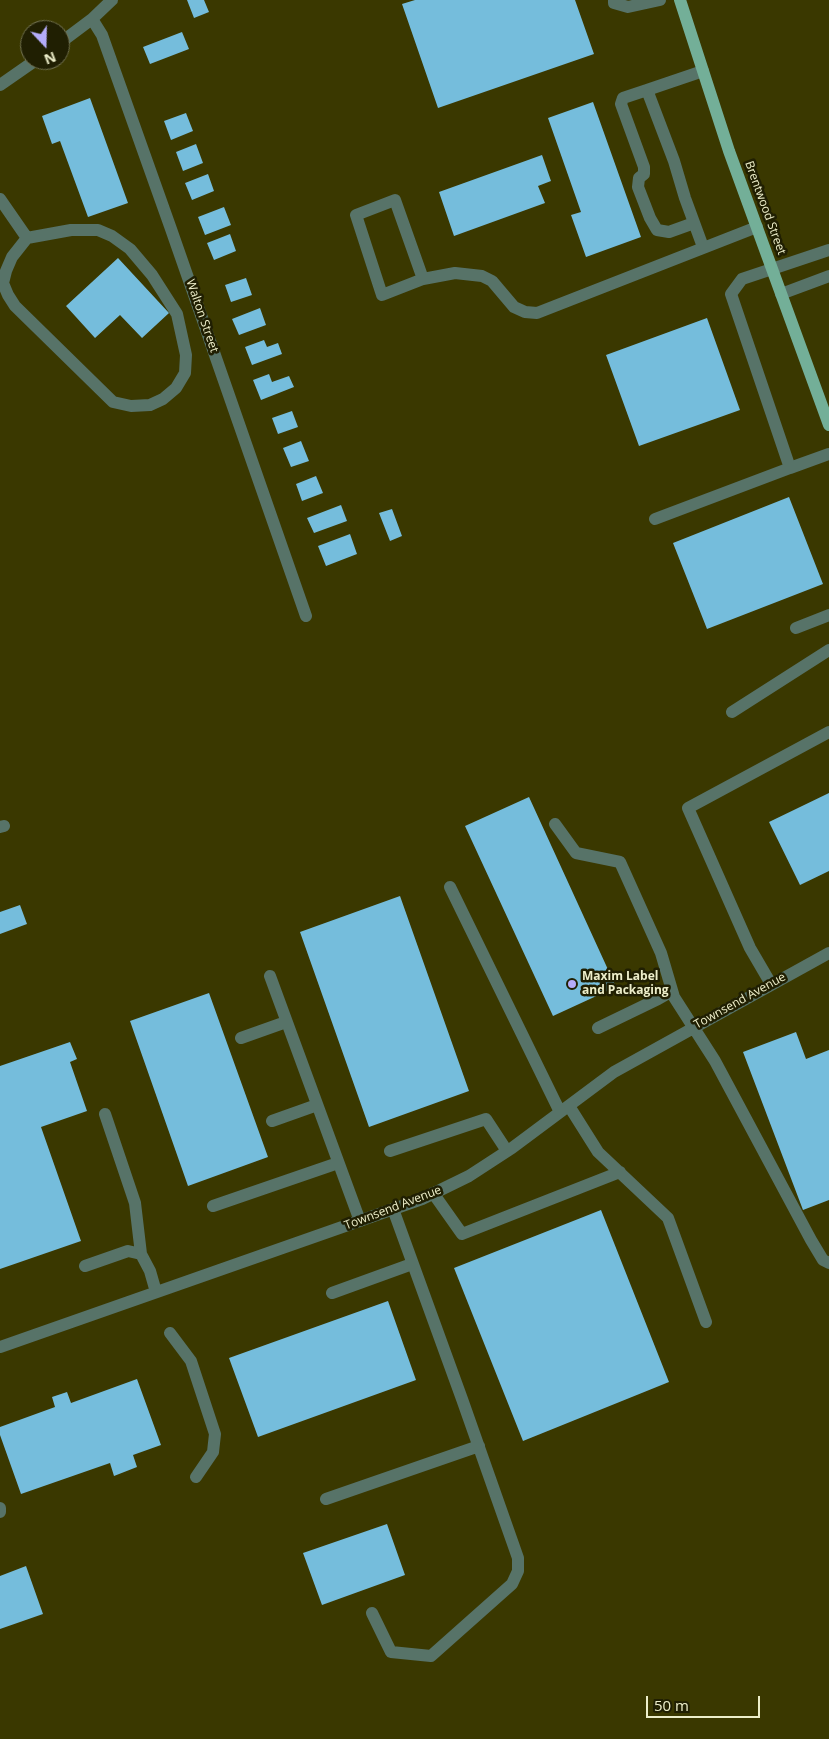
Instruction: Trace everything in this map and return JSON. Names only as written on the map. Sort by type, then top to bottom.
[{"type":"main road","name":"Brentwood Street","points":[[684,1],[703,71],[729,152],[829,425]]},
{"type":"street","points":[[70,36],[92,19],[112,0]]},
{"type":"street","points":[[614,0],[614,3],[628,8],[660,0]]},
{"type":"street","name":"Walton Street","points":[[92,19],[102,35],[306,616]]},
{"type":"street","points":[[0,85],[22,70]]},
{"type":"street","points":[[694,223],[669,232],[657,230],[652,223],[638,187],[639,178],[644,174],[644,167],[621,104],[623,98],[703,71]]},
{"type":"street","points":[[647,90],[674,161],[703,247]]},
{"type":"street","points":[[0,199],[27,238]]},
{"type":"street","points":[[423,279],[395,200],[356,215],[382,295],[423,279],[454,273],[482,276],[492,281],[514,307],[525,312],[537,313],[757,227]]},
{"type":"street","points":[[71,230],[98,230],[112,236],[130,249],[156,281],[177,314],[186,355],[185,373],[176,388],[163,399],[150,405],[131,406],[113,402],[15,306],[3,283],[12,257],[27,238],[71,230]]},
{"type":"street","points":[[790,468],[731,294],[742,279],[829,250]]},
{"type":"street","points":[[781,294],[829,276]]},
{"type":"street","points":[[655,519],[829,454]]},
{"type":"street","points":[[796,628],[829,614]]},
{"type":"street","points":[[732,712],[829,650]]},
{"type":"street","points":[[771,984],[750,948],[688,808],[829,732]]},
{"type":"street","points":[[555,824],[576,853],[620,862],[661,953],[674,997],[715,1061],[811,1240],[823,1260],[829,1263]]},
{"type":"street","points":[[450,887],[565,1109],[598,1152],[668,1218],[706,1322]]},
{"type":"street","name":"Townsend Avenue","points":[[0,1347],[393,1210],[434,1193],[469,1176],[508,1151],[614,1072],[829,953]]},
{"type":"street","points":[[270,976],[360,1221]]},
{"type":"street","points":[[598,1028],[672,991]]},
{"type":"street","points":[[241,1038],[286,1022]]},
{"type":"street","points":[[272,1121],[317,1105]]},
{"type":"street","points":[[105,1114],[135,1203],[141,1254],[150,1271],[156,1292]]},
{"type":"street","points":[[390,1151],[486,1119],[508,1151]]},
{"type":"street","points":[[213,1206],[338,1163]]},
{"type":"street","points":[[434,1193],[462,1234],[620,1172]]},
{"type":"street","points":[[372,1613],[390,1652],[431,1656],[512,1584],[518,1571],[518,1558],[393,1210]]},
{"type":"street","points":[[85,1266],[128,1251],[141,1254]]},
{"type":"street","points":[[332,1293],[412,1264]]},
{"type":"street","points":[[170,1333],[191,1361],[215,1434],[213,1452],[196,1477]]},
{"type":"street","points":[[326,1499],[479,1446]]},
{"type":"building","points":[[187,0],[204,0],[209,12],[194,18]]},
{"type":"building","points":[[415,0],[575,0],[594,54],[438,108],[402,4]]},
{"type":"building","points":[[182,32],[189,49],[150,64],[143,47]]},
{"type":"building","points":[[90,98],[128,203],[88,217],[60,141],[52,144],[42,116]]},
{"type":"building","points":[[593,102],[641,237],[586,257],[571,215],[581,212],[548,118]]},
{"type":"building","points":[[186,113],[193,131],[171,140],[164,121]]},
{"type":"building","points":[[196,144],[203,163],[183,171],[176,152]]},
{"type":"building","points":[[542,155],[551,181],[538,186],[545,203],[454,236],[439,192]]},
{"type":"building","points":[[208,174],[214,191],[192,200],[185,183]]},
{"type":"building","points":[[224,207],[231,225],[205,235],[198,217]]},
{"type":"building","points":[[230,234],[236,251],[214,260],[207,243]]},
{"type":"building","points":[[118,258],[169,313],[142,338],[120,315],[95,338],[66,306]]},
{"type":"building","points":[[246,278],[252,295],[231,302],[225,285]]},
{"type":"building","points":[[260,308],[266,325],[239,335],[232,319]]},
{"type":"building","points":[[707,318],[740,410],[639,446],[606,355]]},
{"type":"building","points":[[264,340],[267,347],[278,343],[282,354],[252,365],[245,347]]},
{"type":"building","points":[[269,374],[272,382],[289,376],[294,387],[261,400],[253,380]]},
{"type":"building","points":[[292,411],[298,427],[278,434],[272,418]]},
{"type":"building","points":[[301,441],[309,461],[291,467],[283,448]]},
{"type":"building","points":[[316,476],[323,493],[302,501],[296,484]]},
{"type":"building","points":[[789,497],[823,584],[707,629],[673,543]]},
{"type":"building","points":[[341,505],[347,521],[314,533],[307,518]]},
{"type":"building","points":[[392,509],[402,536],[390,541],[379,513]]},
{"type":"building","points":[[350,534],[357,554],[326,566],[318,546]]},
{"type":"building","points":[[829,793],[829,871],[800,885],[769,822]]},
{"type":"building","points":[[529,797],[616,987],[553,1016],[465,826]]},
{"type":"building","points":[[400,896],[469,1091],[369,1127],[300,932]]},
{"type":"building","points":[[20,905],[27,924],[0,934],[0,912]]},
{"type":"building","points":[[209,993],[268,1157],[188,1186],[130,1021]]},
{"type":"building","points":[[796,1032],[806,1059],[829,1050],[829,1200],[803,1210],[743,1052]]},
{"type":"building","points":[[70,1042],[77,1059],[70,1062],[87,1111],[41,1127],[81,1241],[0,1269],[0,1066]]},
{"type":"building","points":[[601,1210],[669,1382],[523,1441],[454,1268]]},
{"type":"building","points":[[388,1301],[416,1380],[258,1437],[229,1358]]},
{"type":"building","points":[[137,1379],[161,1445],[133,1455],[137,1467],[114,1476],[110,1463],[21,1494],[0,1435],[0,1427],[55,1407],[52,1397],[67,1392],[71,1403]]},
{"type":"building","points":[[387,1524],[405,1575],[322,1605],[303,1553]]},
{"type":"building","points":[[26,1566],[43,1614],[0,1629],[0,1576]]},
{"type":"place","name":"Maxim Label and Packaging","points":[[572,984]]}]
